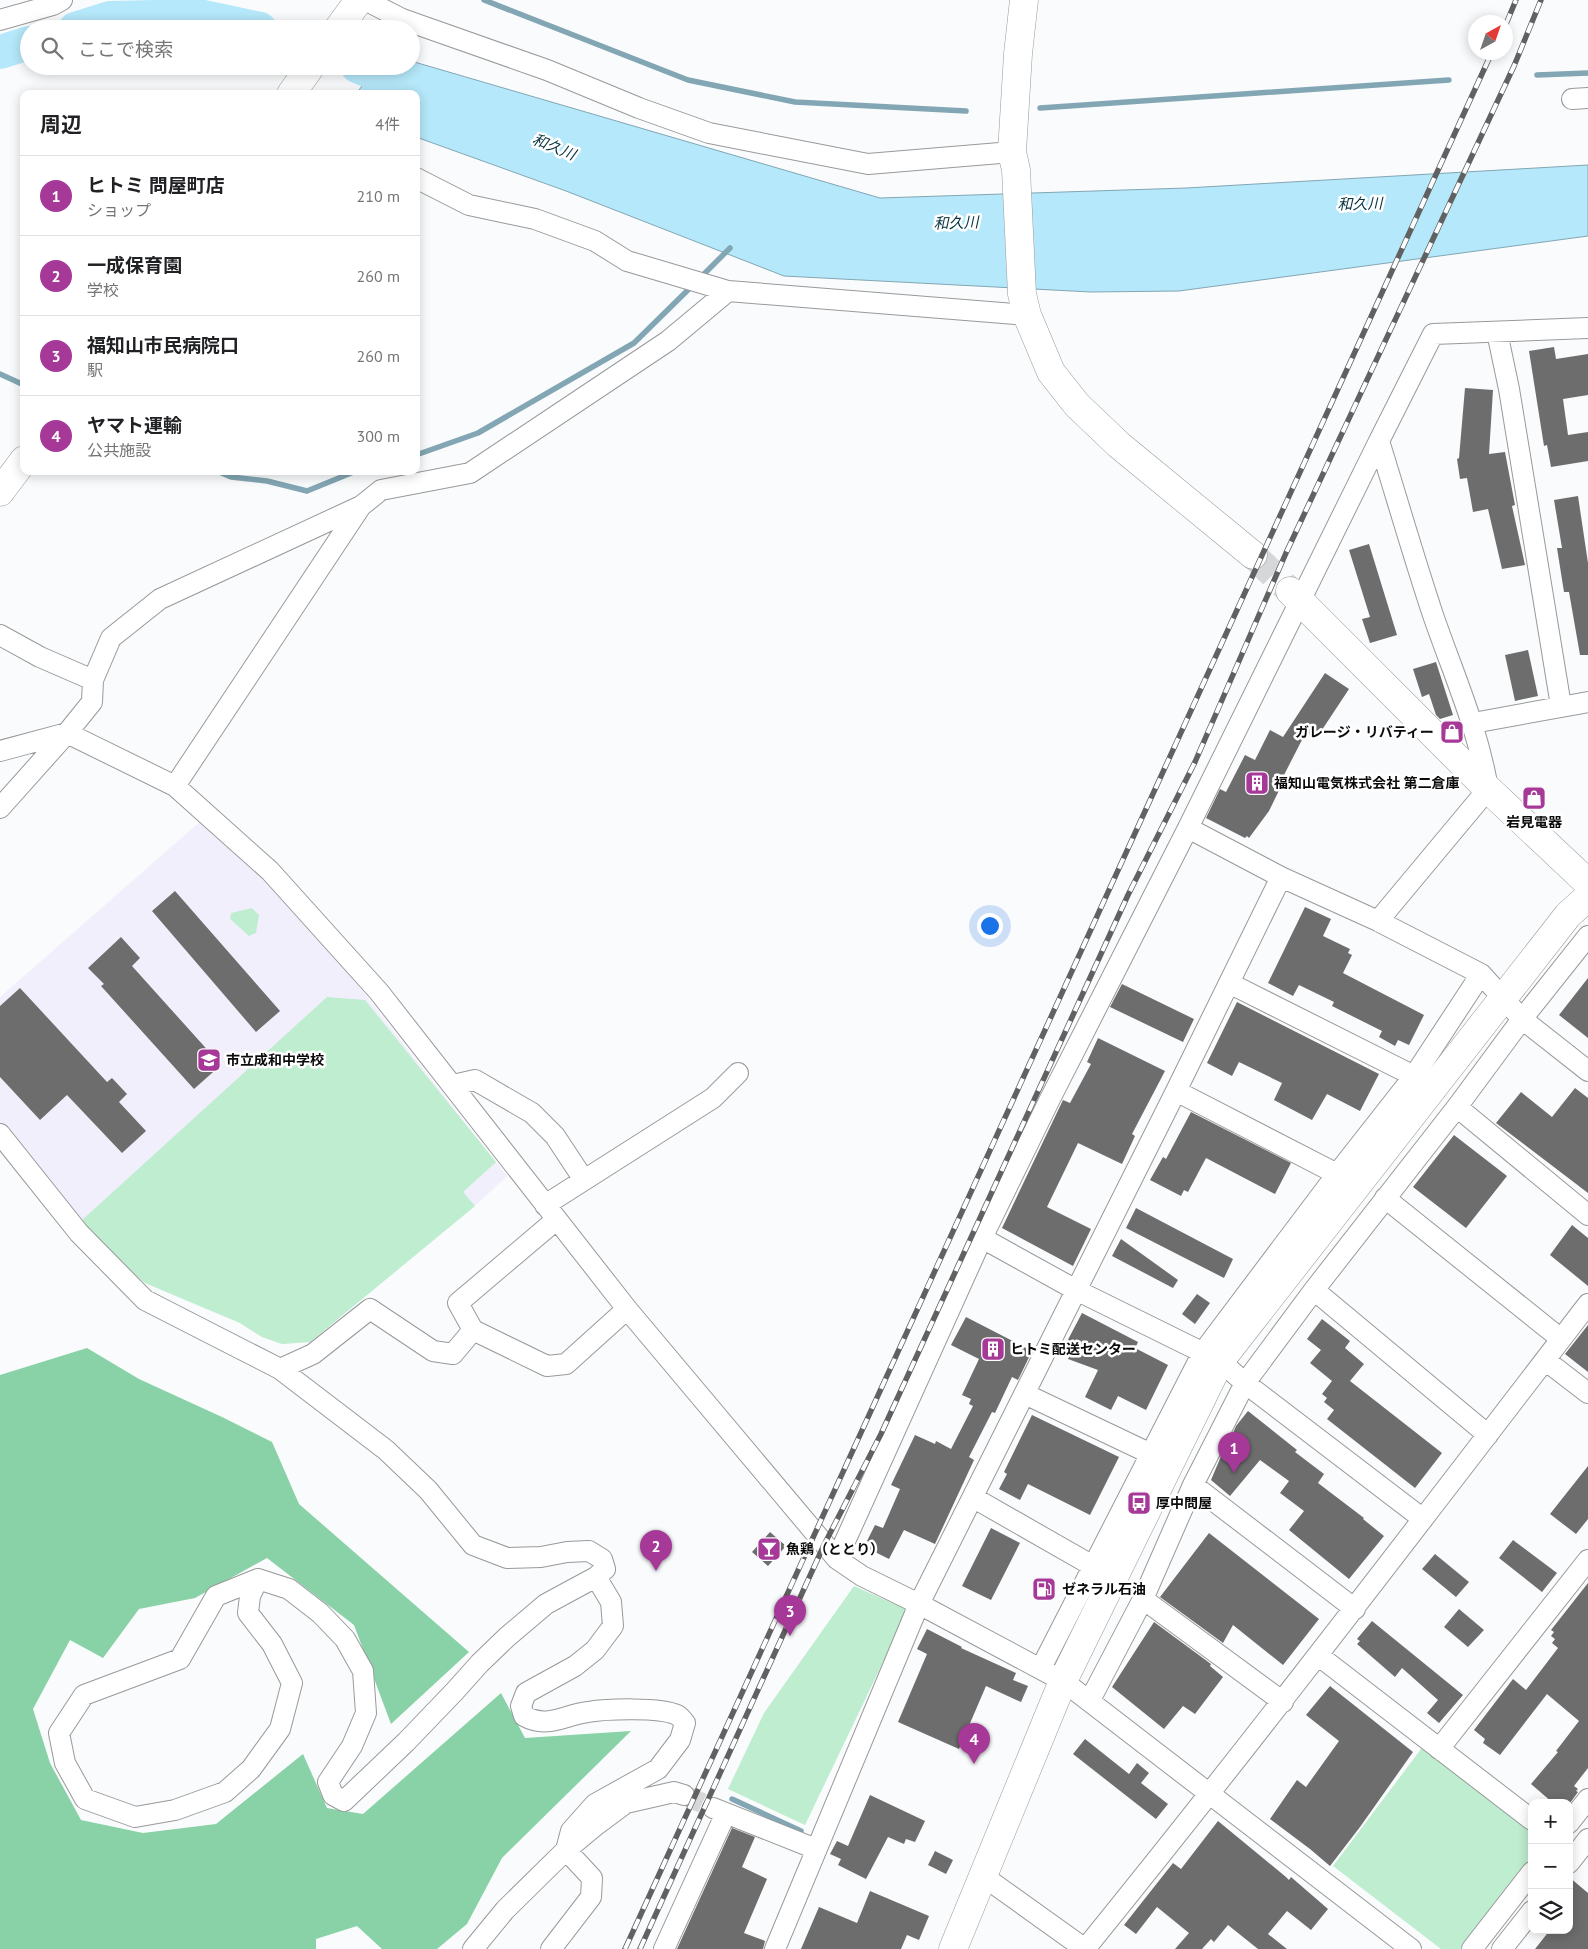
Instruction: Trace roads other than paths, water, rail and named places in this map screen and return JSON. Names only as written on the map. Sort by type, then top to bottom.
[{"type":"main road","points":[[344,20],[359,0]]},
{"type":"main road","points":[[1024,0],[1018,54],[1014,161],[1024,304],[1051,372],[1077,404],[1119,445],[1253,555]]},
{"type":"main road","points":[[294,90],[305,75]]},
{"type":"main road","points":[[0,492],[20,465]]},
{"type":"main road","points":[[1294,597],[1488,789],[1588,883]]},
{"type":"main road","points":[[953,1949],[983,1876],[1052,1674],[1212,1357],[1568,915],[1588,897]]},
{"type":"street","points":[[0,20],[53,5],[62,0]]},
{"type":"street","points":[[365,0],[405,20]]},
{"type":"street","points":[[420,25],[548,70],[639,108],[709,133],[868,164],[1014,161]]},
{"type":"street","points":[[420,180],[469,205],[535,219],[595,241],[627,262],[728,292],[1024,304]]},
{"type":"street","points":[[0,808],[92,702],[93,680],[111,638],[160,599],[360,506],[381,490],[470,473],[668,341],[728,292]]},
{"type":"street","points":[[837,1559],[982,1238],[1050,1099],[1188,828],[1294,597],[1380,441],[1432,334],[1588,328]]},
{"type":"street","points":[[1497,332],[1509,389],[1562,706]]},
{"type":"street","points":[[1378,921],[1488,789],[1483,760],[1473,723],[1433,615],[1380,441]]},
{"type":"street","points":[[175,786],[360,506]]},
{"type":"street","points":[[0,635],[40,657],[93,680]]},
{"type":"street","points":[[1473,723],[1588,702]]},
{"type":"street","points":[[0,751],[67,733],[175,786],[270,871],[379,992],[627,1309],[837,1559],[862,1576],[1052,1674],[1090,1700],[1411,1949]]},
{"type":"street","points":[[1188,828],[1281,877],[1378,921],[1481,974],[1522,1019],[1588,1071]]},
{"type":"street","points":[[775,1949],[919,1604],[974,1498],[1281,877]]},
{"type":"street","points":[[1090,1700],[1143,1599],[1193,1484],[1245,1383],[1314,1290],[1588,936]]},
{"type":"street","points":[[1052,1674],[1093,1566],[1151,1454],[1212,1357],[1337,1174],[1414,1076],[1481,974]]},
{"type":"street","points":[[1230,983],[1414,1076]]},
{"type":"street","points":[[627,1309],[566,1364],[548,1366],[473,1330],[458,1303],[584,1180],[713,1098],[738,1073]]},
{"type":"street","points":[[453,1085],[474,1080],[532,1113],[555,1136],[584,1180]]},
{"type":"street","points":[[1176,1091],[1337,1174]]},
{"type":"street","points":[[1457,1107],[1588,1215]]},
{"type":"street","points":[[0,1134],[79,1233],[145,1300],[280,1369],[386,1450],[428,1490],[473,1545],[507,1558],[541,1557],[567,1552],[589,1551],[602,1559],[605,1568],[596,1577],[546,1604],[507,1637],[480,1662],[406,1742],[344,1801],[333,1795],[328,1782],[352,1746],[366,1713],[363,1671],[345,1639],[320,1612],[289,1589],[258,1579],[216,1596],[180,1659],[84,1695],[59,1732],[64,1763],[85,1799],[135,1818],[175,1810],[225,1792],[251,1769],[280,1729],[292,1683],[272,1644],[248,1613],[250,1596],[258,1579]]},
{"type":"street","points":[[1385,1198],[1561,1339]]},
{"type":"street","points":[[982,1238],[1076,1290],[1212,1357],[1424,1519]]},
{"type":"street","points":[[1314,1290],[1488,1435]]},
{"type":"street","points":[[983,1876],[1085,1949],[1211,1794],[1319,1656],[1588,1304]]},
{"type":"street","points":[[280,1369],[313,1354],[370,1309],[433,1351],[453,1354],[473,1330]]},
{"type":"street","points":[[1545,1360],[1588,1393]]},
{"type":"street","points":[[1025,1394],[1151,1454]]},
{"type":"street","points":[[1193,1484],[1355,1609]]},
{"type":"street","points":[[974,1498],[1093,1566]]},
{"type":"street","points":[[1439,1749],[1588,1560]]},
{"type":"street","points":[[566,1850],[571,1831],[595,1804],[658,1769],[680,1740],[685,1723],[679,1715],[644,1710],[587,1712],[550,1722],[532,1721],[524,1716],[521,1706],[526,1693],[575,1666],[595,1650],[613,1626],[611,1602],[596,1577]]},
{"type":"street","points":[[1143,1599],[1283,1702]]},
{"type":"street","points":[[1319,1656],[1528,1817]]},
{"type":"street","points":[[473,1949],[505,1910],[566,1850],[626,1803],[674,1792],[684,1795]]},
{"type":"street","points":[[1573,1818],[1588,1799]]},
{"type":"street","points":[[664,1949],[720,1810],[816,1849]]},
{"type":"street","points":[[551,1949],[591,1897],[592,1878],[566,1850]]},
{"type":"street","points":[[1472,1949],[1528,1877]]},
{"type":"street","points":[[1502,1949],[1528,1916]]},
{"type":"water","points":[[420,64],[880,198],[1186,188],[1588,165],[1588,236],[1179,291],[1091,292],[784,276],[566,191],[420,138],[420,90],[359,90],[370,75],[420,75]]},
{"type":"waterway","points":[[484,0],[688,80],[795,102],[966,111]]},
{"type":"waterway","name":"和久川","points":[[104,20],[110,18],[199,16],[218,20]]},
{"type":"waterway","name":"和久川","points":[[0,52],[20,46]]},
{"type":"waterway","points":[[1537,75],[1588,73]]},
{"type":"waterway","name":"和久川","points":[[379,75],[415,90]]},
{"type":"waterway","points":[[1040,108],[1449,80]]},
{"type":"waterway","points":[[699,279],[730,248]]},
{"type":"waterway","points":[[420,454],[478,433],[634,343],[693,285]]},
{"type":"waterway","points":[[0,374],[20,383]]},
{"type":"waterway","points":[[226,475],[267,481],[307,491],[346,475]]},
{"type":"waterway","points":[[732,1799],[801,1831]]},
{"type":"tunnel","points":[[1253,555],[1290,591]]},
{"type":"tunnel","points":[[684,1795],[713,1808]]},
{"type":"railway","points":[[1510,15],[1516,0]]},
{"type":"railway","points":[[640,1949],[824,1545],[881,1434],[1128,895],[1195,762],[1286,553],[1514,66],[1541,0]]},
{"type":"railway","points":[[625,1949],[1488,60]]},
{"type":"place","name":"ガレージ・リバティー","points":[[1452,732]]},
{"type":"place","name":"福知山電気株式会社 第二倉庫","points":[[1257,783]]},
{"type":"place","name":"岩見電器","points":[[1534,798]]},
{"type":"place","name":"市立成和中学校","points":[[209,1060]]},
{"type":"place","name":"ヒトミ配送センター","points":[[993,1349]]},
{"type":"place","name":"ヒトミ 問屋町店","points":[[1234,1473]]},
{"type":"place","name":"厚中問屋","points":[[1139,1503]]},
{"type":"place","name":"魚鶏（ととり）","points":[[769,1549]]},
{"type":"place","name":"一成保育園","points":[[656,1571]]},
{"type":"place","name":"ゼネラル石油","points":[[1044,1589]]},
{"type":"place","name":"福知山市民病院口","points":[[790,1636]]},
{"type":"place","name":"ヤマト運輸","points":[[974,1764]]}]
